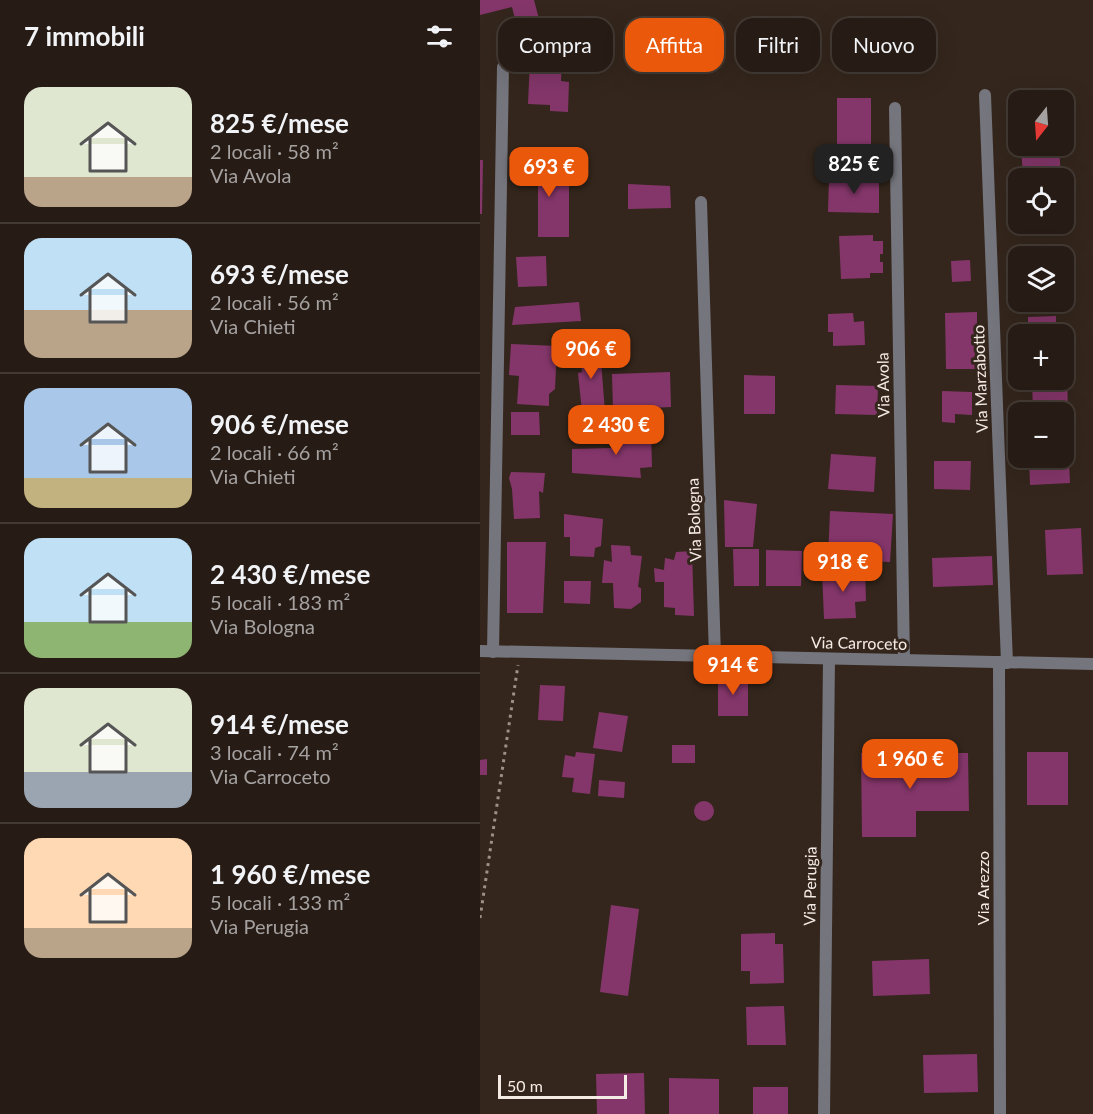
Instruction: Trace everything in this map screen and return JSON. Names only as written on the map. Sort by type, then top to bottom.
[{"type":"street","points":[[494,652],[503,72]]},
{"type":"street","name":"Via Marzabotto","points":[[986,95],[1003,663]]},
{"type":"street","name":"Via Avola","points":[[895,108],[904,660]]},
{"type":"street","name":"Via Bologna","points":[[701,202],[715,657]]},
{"type":"street","name":"Via Carroceto","points":[[480,651],[1093,664]]},
{"type":"street","name":"Via Perugia","points":[[824,1114],[829,659]]},
{"type":"street","name":"Via Arezzo","points":[[1000,1114],[1003,663]]},
{"type":"path","points":[[480,918],[520,652]]},
{"type":"building","points":[[480,0],[534,0],[539,18],[515,18],[512,7],[480,15]]},
{"type":"building","points":[[529,72],[561,72],[561,81],[569,82],[568,112],[550,111],[550,105],[528,104]]},
{"type":"building","points":[[837,98],[871,98],[871,147],[837,147]]},
{"type":"building","points":[[1022,156],[1060,156],[1060,168],[1022,168]]},
{"type":"building","points":[[480,160],[483,160],[482,214],[480,214]]},
{"type":"building","points":[[510,167],[569,169],[569,237],[538,237],[538,183],[510,180]]},
{"type":"building","points":[[829,177],[879,177],[879,213],[828,212]]},
{"type":"building","points":[[628,184],[670,186],[671,208],[628,209]]},
{"type":"building","points":[[873,235],[873,241],[883,241],[883,254],[880,254],[880,262],[883,262],[883,273],[870,273],[870,278],[841,279],[839,236]]},
{"type":"building","points":[[546,256],[547,286],[518,287],[516,257]]},
{"type":"building","points":[[970,260],[971,281],[952,282],[951,261]]},
{"type":"building","points":[[579,302],[581,321],[512,325],[515,307]]},
{"type":"building","points":[[977,312],[977,369],[946,369],[945,313]]},
{"type":"building","points":[[853,313],[854,322],[864,321],[865,345],[833,346],[833,332],[828,332],[828,314]]},
{"type":"building","points":[[1056,316],[1056,324],[1028,324],[1028,317]]},
{"type":"building","points":[[511,344],[557,346],[555,389],[549,394],[549,406],[517,404],[519,376],[509,375]]},
{"type":"building","points":[[579,347],[600,348],[605,412],[586,409],[582,412],[578,373],[582,372]]},
{"type":"building","points":[[670,372],[671,407],[613,410],[612,374]]},
{"type":"building","points":[[744,375],[775,376],[775,414],[744,414]]},
{"type":"building","points":[[836,385],[878,386],[877,415],[835,414]]},
{"type":"building","points":[[1032,390],[1067,390],[1068,402],[1033,402]]},
{"type":"building","points":[[942,391],[972,392],[972,415],[955,414],[955,423],[942,422]]},
{"type":"building","points":[[511,412],[539,412],[540,435],[511,435]]},
{"type":"building","points":[[610,431],[651,431],[652,467],[640,468],[641,478],[572,473],[572,449],[611,448]]},
{"type":"building","points":[[831,454],[876,457],[874,492],[828,489]]},
{"type":"building","points":[[934,461],[971,461],[970,490],[934,489]]},
{"type":"building","points":[[1029,468],[1069,468],[1070,483],[1030,485]]},
{"type":"building","points":[[511,472],[545,473],[543,493],[539,491],[540,518],[514,519],[509,478]]},
{"type":"building","points":[[724,500],[757,504],[753,547],[725,547]]},
{"type":"building","points":[[830,511],[893,514],[890,562],[828,559]]},
{"type":"building","points":[[564,514],[603,519],[601,546],[595,548],[594,557],[570,556],[570,537],[564,537]]},
{"type":"building","points":[[1081,528],[1083,574],[1047,575],[1045,530]]},
{"type":"building","points":[[507,542],[546,542],[543,613],[507,613]]},
{"type":"building","points":[[611,545],[630,546],[631,555],[642,556],[638,587],[641,588],[641,602],[631,609],[614,608],[613,583],[602,583],[604,560],[612,562]]},
{"type":"building","points":[[733,549],[759,549],[759,586],[734,586]]},
{"type":"building","points":[[766,550],[802,551],[801,586],[766,586]]},
{"type":"building","points":[[692,551],[694,616],[675,615],[675,608],[664,607],[664,582],[655,582],[654,568],[664,570],[665,558],[674,560],[676,552]]},
{"type":"building","points":[[992,556],[993,585],[933,587],[932,558]]},
{"type":"building","points":[[865,569],[866,601],[855,602],[856,618],[824,619],[822,571]]},
{"type":"building","points":[[564,581],[591,581],[590,604],[564,603]]},
{"type":"building","points":[[718,675],[748,675],[748,716],[718,716]]},
{"type":"building","points":[[540,685],[565,686],[563,721],[538,720]]},
{"type":"building","points":[[599,712],[628,716],[622,752],[593,748]]},
{"type":"building","points":[[672,745],[695,745],[695,763],[672,763]]},
{"type":"building","points":[[576,752],[595,754],[590,794],[572,792],[574,778],[562,777],[565,755],[575,757]]},
{"type":"building","points":[[1027,752],[1068,752],[1068,805],[1027,805]]},
{"type":"building","points":[[861,753],[968,753],[969,811],[916,811],[916,837],[862,837]]},
{"type":"building","points":[[487,759],[487,775],[480,775],[480,760]]},
{"type":"building","points":[[599,780],[625,782],[624,798],[598,796]]},
{"type":"building","points":[[704,801],[711,804],[714,811],[711,818],[704,821],[697,818],[694,811],[697,804]]},
{"type":"building","points":[[611,905],[639,909],[628,996],[600,992]]},
{"type":"building","points":[[775,933],[775,944],[783,944],[784,983],[750,984],[750,971],[741,971],[741,934]]},
{"type":"building","points":[[929,959],[930,994],[873,996],[872,961]]},
{"type":"building","points":[[784,1006],[786,1045],[747,1045],[746,1007]]},
{"type":"building","points":[[977,1054],[978,1092],[924,1093],[923,1055]]},
{"type":"building","points":[[644,1073],[645,1114],[597,1114],[596,1074]]},
{"type":"building","points":[[669,1078],[719,1079],[719,1114],[669,1114]]},
{"type":"building","points":[[753,1087],[788,1087],[788,1114],[753,1114]]}]
